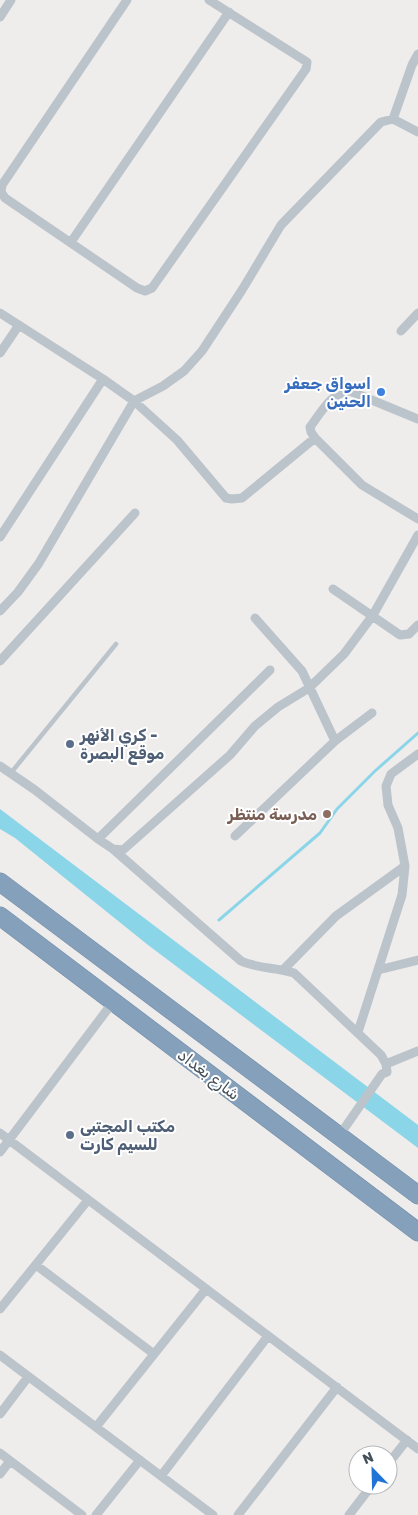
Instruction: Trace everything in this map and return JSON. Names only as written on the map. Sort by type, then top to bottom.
[{"type":"highway","name":"شارع بغداد","points":[[0,882],[344,1130],[418,1195]]},
{"type":"highway","name":"شارع بغداد","points":[[0,916],[418,1232]]},
{"type":"street","points":[[0,17],[11,0]]},
{"type":"street","points":[[127,0],[2,185],[1,192],[6,198],[137,288],[145,290],[152,288],[306,69],[306,62],[209,0]]},
{"type":"street","points":[[71,242],[229,12]]},
{"type":"street","points":[[393,118],[412,65],[418,54]]},
{"type":"street","points":[[0,611],[18,592],[39,563],[134,401],[163,386],[184,371],[202,351],[281,225],[381,122],[393,118],[418,132]]},
{"type":"street","points":[[0,312],[104,379],[134,401],[177,440],[222,494],[232,499],[247,495],[315,438]]},
{"type":"street","points":[[401,331],[418,312]]},
{"type":"street","points":[[0,353],[19,325]]},
{"type":"street","points":[[0,537],[104,379]]},
{"type":"street","points":[[418,419],[350,391],[345,391],[333,397],[310,427],[315,438],[362,485],[418,519]]},
{"type":"street","points":[[0,661],[135,513]]},
{"type":"street","points":[[113,849],[118,851],[128,848],[230,755],[254,726],[278,707],[309,688],[344,654],[373,615],[418,535]]},
{"type":"street","points":[[333,590],[373,615],[400,635],[409,634],[418,625]]},
{"type":"street","points":[[255,618],[302,671],[335,741]]},
{"type":"street","points":[[98,840],[270,670]]},
{"type":"street","points":[[235,836],[335,741],[372,712]]},
{"type":"street","points":[[358,1032],[402,895],[405,866],[398,828],[388,805],[386,786],[391,774],[418,754]]},
{"type":"street","points":[[0,766],[35,790],[98,840],[113,849],[241,961],[252,966],[284,969],[294,973],[381,1055],[386,1064],[387,1072],[382,1074],[344,1130]]},
{"type":"street","points":[[284,969],[336,916],[405,866]]},
{"type":"street","points":[[378,970],[418,960]]},
{"type":"street","points":[[0,1152],[114,1002]]},
{"type":"street","points":[[386,1064],[418,1051]]},
{"type":"street","points":[[0,1133],[418,1449]]},
{"type":"street","points":[[0,1309],[88,1200]]},
{"type":"street","points":[[36,1265],[154,1354]]},
{"type":"street","points":[[96,1427],[206,1289]]},
{"type":"street","points":[[161,1476],[268,1336]]},
{"type":"street","points":[[0,1355],[213,1515]]},
{"type":"street","points":[[0,1414],[28,1376]]},
{"type":"street","points":[[238,1515],[336,1387]]},
{"type":"street","points":[[398,1451],[407,1440]]},
{"type":"street","points":[[0,1453],[82,1515]]},
{"type":"street","points":[[96,1515],[140,1460]]},
{"type":"street","points":[[0,1474],[10,1461]]},
{"type":"street","points":[[349,1515],[364,1495]]},
{"type":"lane","points":[[10,774],[116,644]]},
{"type":"water","points":[[0,809],[418,1125],[418,1148],[148,945],[15,838],[0,829]]},
{"type":"waterway","points":[[219,920],[320,833],[337,809],[375,771],[418,733]]},
{"type":"place","name":"اسواق جعفر الحنين","points":[[381,392]]},
{"type":"place","name":"كري الأنهر - موقع البصرة","points":[[70,744]]},
{"type":"place","name":"مدرسة منتظر","points":[[327,814]]},
{"type":"place","name":"مكتب المجتبى للسيم كارت","points":[[70,1135]]}]
